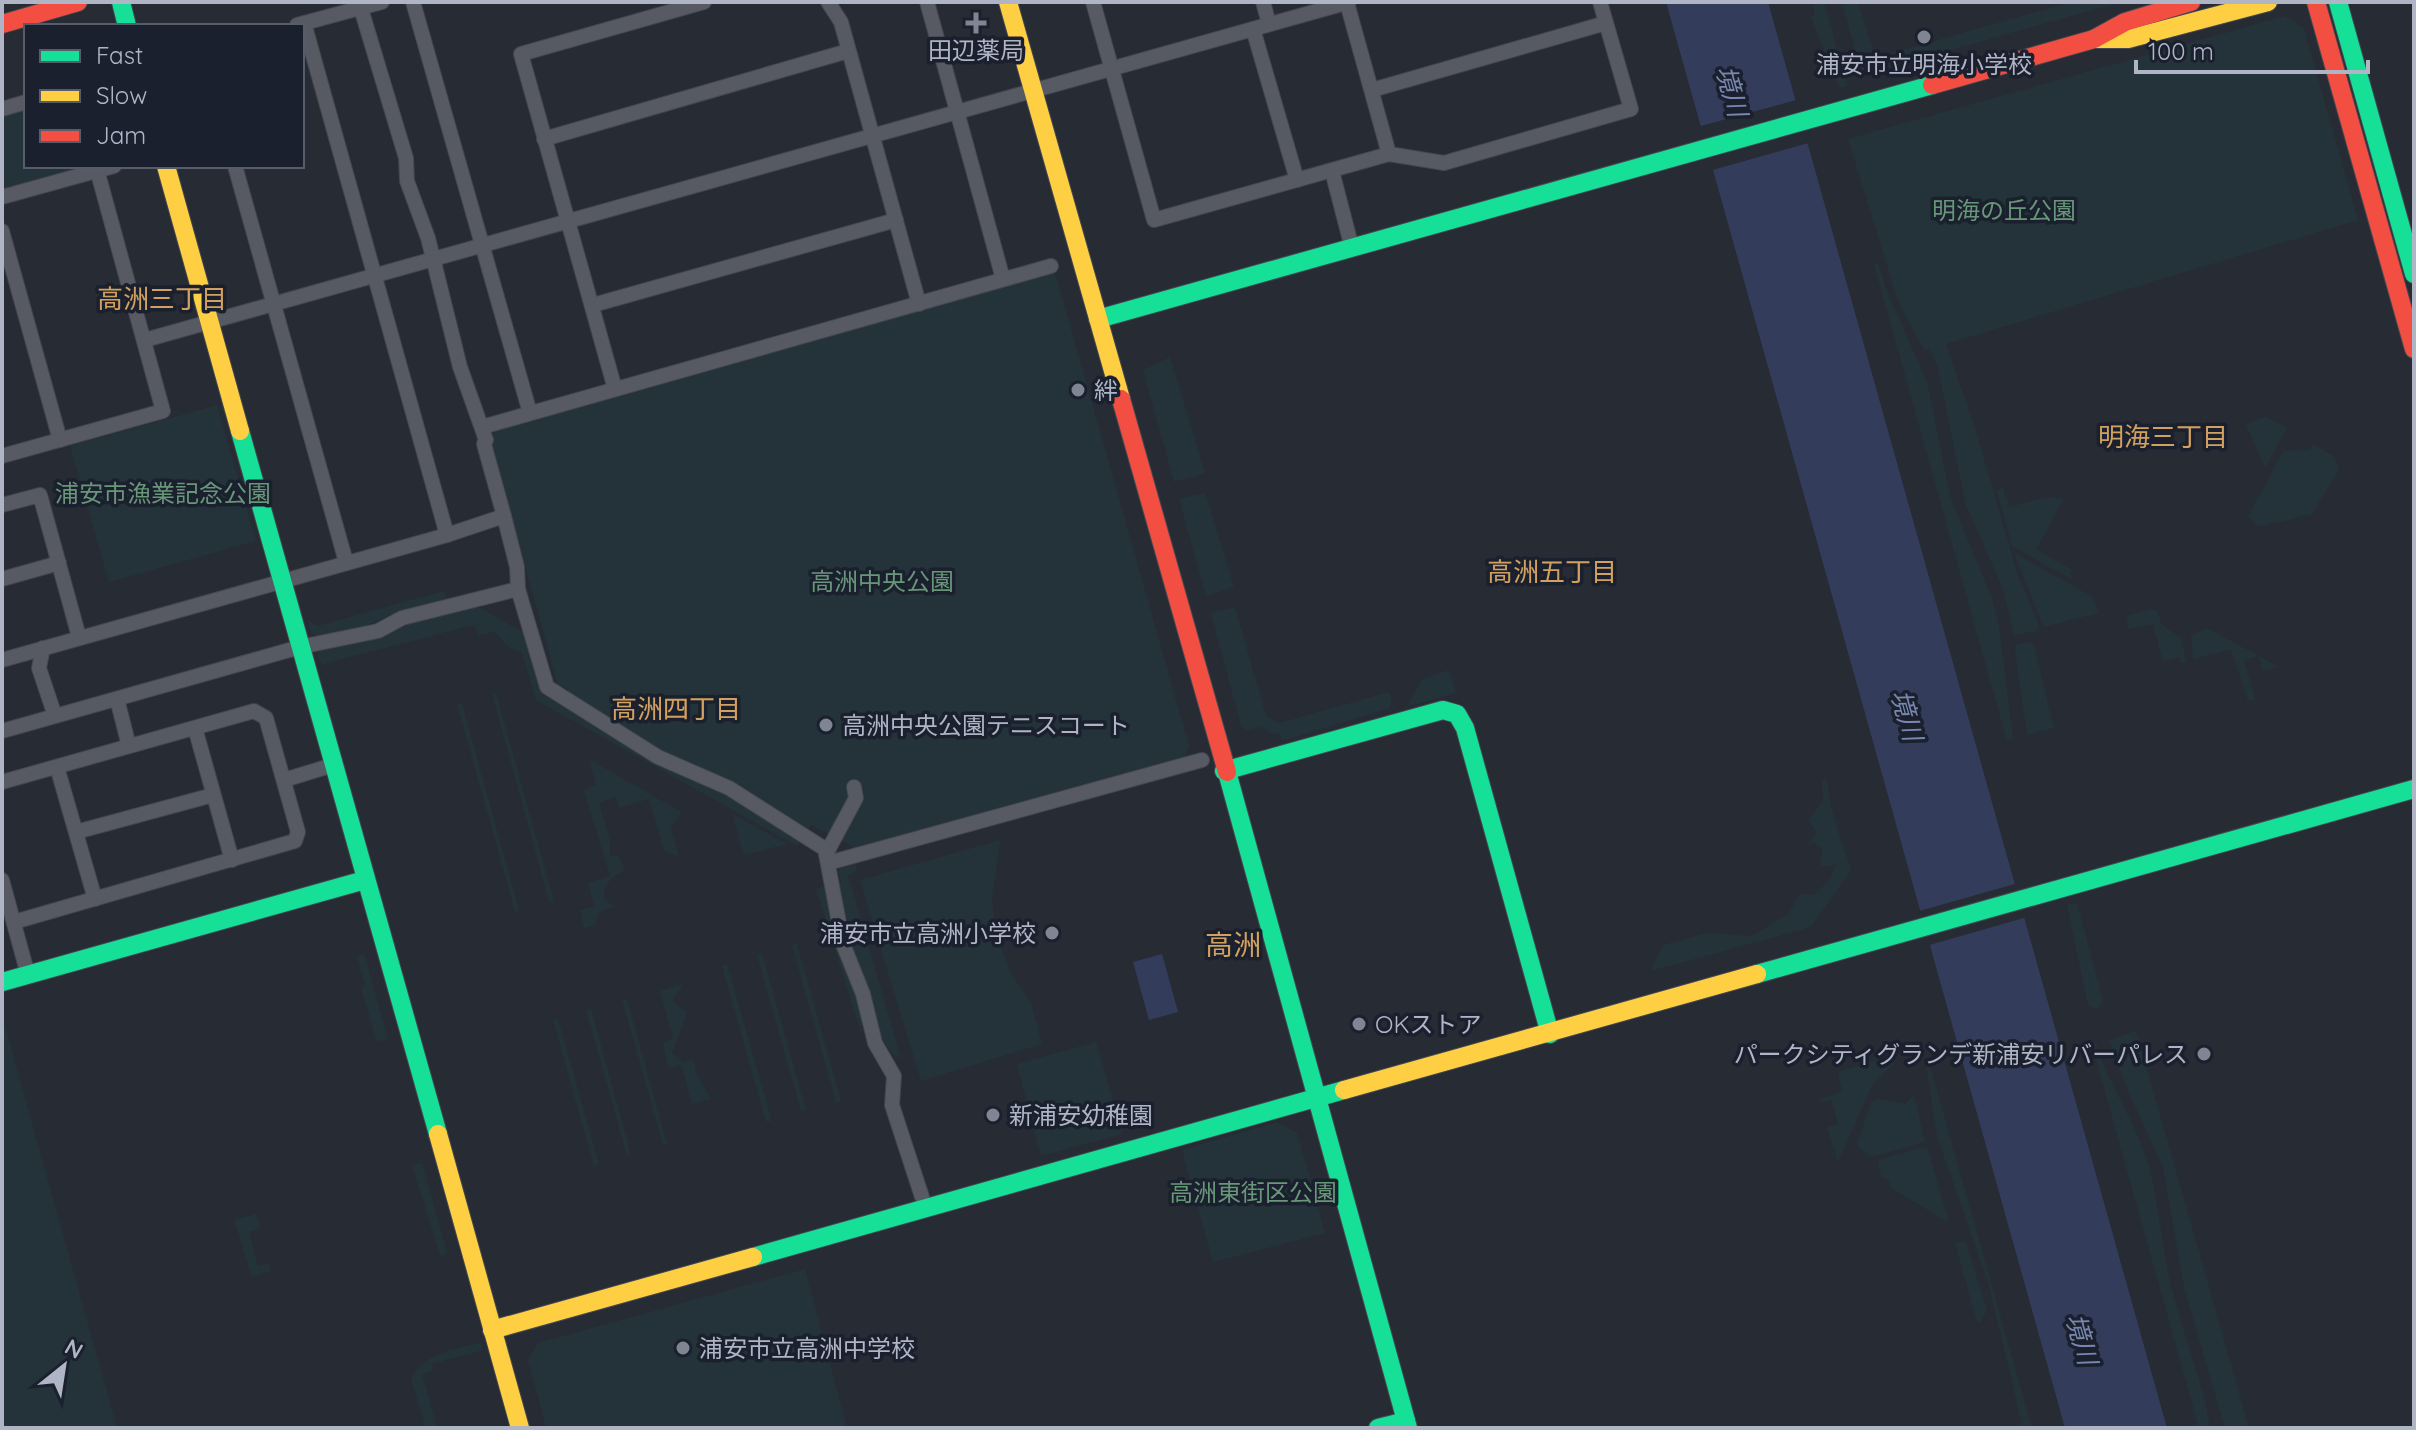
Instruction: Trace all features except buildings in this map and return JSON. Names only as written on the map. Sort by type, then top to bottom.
[{"type":"street","points":[[2,24],[78,2]]},
{"type":"street","points":[[121,2],[126,24]]},
{"type":"street","points":[[302,24],[360,5],[382,2]]},
{"type":"street","points":[[413,2],[524,415]]},
{"type":"street","points":[[615,389],[521,54],[704,2]]},
{"type":"street","points":[[828,2],[841,22],[919,304]]},
{"type":"street","points":[[927,2],[1003,279]]},
{"type":"street","points":[[1008,2],[1319,1097],[1407,1424],[1378,1428]]},
{"type":"street","points":[[1093,2],[1154,220],[1389,154],[1444,163],[1631,109],[1600,2]]},
{"type":"street","points":[[1263,2],[1269,24]]},
{"type":"street","points":[[145,340],[1348,2],[1389,154]]},
{"type":"street","points":[[1098,319],[2094,39],[2125,22],[2191,2]]},
{"type":"street","points":[[2094,39],[2128,39],[2268,2]]},
{"type":"street","points":[[2316,2],[2414,349]]},
{"type":"street","points":[[2338,2],[2414,274]]},
{"type":"street","points":[[360,5],[449,314],[460,367],[482,427],[517,567],[518,589],[547,687],[658,757],[729,788],[825,849],[843,944],[863,994],[875,1043],[894,1076],[892,1105],[922,1197]]},
{"type":"street","points":[[1372,90],[1606,23]]},
{"type":"street","points":[[1253,29],[1297,180]]},
{"type":"street","points":[[304,42],[453,533]]},
{"type":"street","points":[[544,139],[848,51]]},
{"type":"street","points":[[2,109],[24,103]]},
{"type":"street","points":[[2,197],[97,168],[163,411],[2,456]]},
{"type":"street","points":[[167,168],[520,1428]]},
{"type":"street","points":[[236,168],[346,562]]},
{"type":"street","points":[[1332,171],[1352,248]]},
{"type":"street","points":[[593,305],[896,220]]},
{"type":"street","points":[[2,231],[60,440]]},
{"type":"street","points":[[482,427],[1051,266]]},
{"type":"street","points":[[2,505],[40,495],[79,637]]},
{"type":"street","points":[[2,660],[504,516]]},
{"type":"street","points":[[2,579],[59,563]]},
{"type":"street","points":[[2,731],[300,647],[378,631],[402,618],[518,589]]},
{"type":"street","points":[[43,648],[39,668],[55,716]]},
{"type":"street","points":[[117,699],[129,746]]},
{"type":"street","points":[[1224,771],[1443,710],[1457,714],[1465,728],[1550,1034]]},
{"type":"street","points":[[2,782],[254,711],[266,718],[298,832],[295,841],[14,922]]},
{"type":"street","points":[[195,728],[232,860]]},
{"type":"street","points":[[827,858],[1202,760]]},
{"type":"street","points":[[284,780],[333,765]]},
{"type":"street","points":[[57,767],[95,899]]},
{"type":"street","points":[[827,858],[856,798],[854,787]]},
{"type":"street","points":[[492,1330],[2414,789]]},
{"type":"street","points":[[76,832],[213,795]]},
{"type":"street","points":[[2,880],[28,975]]},
{"type":"street","points":[[2,982],[365,880]]},
{"type":"green space","points":[[1812,2],[1824,2],[1847,86],[1839,88],[1811,17],[1815,15]]},
{"type":"green space","points":[[1842,2],[1858,2],[1875,58],[2071,2],[2121,2],[1862,75]]},
{"type":"green space","name":"明海の丘公園","points":[[2285,16],[2304,28],[2358,220],[1946,344],[1976,431],[2018,576],[2039,625],[2036,631],[2014,635],[2003,589],[1966,505],[1938,368],[1930,349],[1924,350],[1898,301],[1848,139]]},
{"type":"green space","points":[[24,110],[24,168],[78,168],[2,190],[2,116]]},
{"type":"green space","points":[[1878,263],[1886,289],[1927,382],[1950,496],[1992,599],[1999,627],[2013,739],[2007,741],[1874,264]]},
{"type":"green space","name":"高洲中央公園","points":[[1055,272],[1189,746],[1184,759],[856,848],[811,825],[807,831],[670,757],[565,694],[568,689],[558,685],[490,440],[496,429]]},
{"type":"green space","points":[[1170,357],[1205,473],[1174,482],[1143,370]]},
{"type":"green space","name":"浦安市漁業記念公園","points":[[217,405],[256,541],[109,582],[70,446]]},
{"type":"green space","points":[[2265,417],[2287,428],[2265,468],[2246,424]]},
{"type":"green space","points":[[2313,444],[2333,456],[2339,469],[2312,514],[2263,526],[2256,524],[2248,517],[2283,451],[2310,450]]},
{"type":"green space","points":[[2003,487],[2009,507],[2049,497],[2064,499],[2036,549],[2072,570],[2073,580],[2012,546],[1997,491]]},
{"type":"green space","points":[[1205,493],[1234,587],[1206,596],[1179,499]]},
{"type":"green space","points":[[2014,553],[2093,597],[2099,613],[2044,627]]},
{"type":"green space","points":[[444,591],[447,601],[402,611],[341,634],[319,636],[311,633],[307,620],[317,626]]},
{"type":"green space","points":[[475,605],[528,635],[544,691],[708,782],[801,840],[797,846],[536,700],[522,653],[508,647],[495,632],[478,635],[475,625],[322,664],[318,656],[321,648],[401,622]]},
{"type":"green space","points":[[1235,607],[1266,716],[1279,723],[1389,692],[1392,698],[1390,708],[1282,741],[1279,732],[1273,734],[1261,727],[1246,730],[1241,726],[1211,613]]},
{"type":"green space","points":[[2151,609],[2157,611],[2162,625],[2181,638],[2186,662],[2181,663],[2179,657],[2163,662],[2153,624],[2128,629],[2127,616]]},
{"type":"green space","points":[[2207,628],[2259,656],[2244,660],[2255,699],[2248,701],[2231,649],[2193,659],[2191,636]]},
{"type":"green space","points":[[2030,642],[2034,646],[2054,728],[2027,735],[2015,649],[2016,645]]},
{"type":"green space","points":[[2259,656],[2279,667],[2263,671]]},
{"type":"green space","points":[[1449,670],[1456,693],[1407,707],[1422,679]]},
{"type":"green space","points":[[496,693],[554,901],[549,902],[492,694]]},
{"type":"green space","points":[[462,703],[519,910],[515,912],[457,704]]},
{"type":"green space","points":[[589,759],[681,812],[671,828],[679,857],[664,850],[649,799],[619,808],[616,797],[599,803],[610,841],[610,857],[619,855],[624,871],[612,878],[605,890],[604,899],[615,907],[599,912],[595,925],[584,928],[580,910],[594,906],[588,883],[610,876],[584,790],[596,785]]},
{"type":"green space","points":[[1827,778],[1833,813],[1851,870],[1811,927],[1651,971],[1662,945],[1707,933],[1751,936],[1788,914],[1800,894],[1814,895],[1829,880],[1837,864],[1819,868],[1823,849],[1813,842],[1805,846],[1817,833],[1808,821],[1823,801],[1822,781]]},
{"type":"green space","points":[[732,814],[787,844],[744,855]]},
{"type":"green space","points":[[1000,840],[992,898],[996,935],[1011,974],[1031,1002],[1042,1044],[921,1081],[860,880]]},
{"type":"green space","points":[[856,864],[856,872],[848,875],[901,1059],[890,1049],[869,1007],[845,924],[836,883],[841,881],[838,869]]},
{"type":"green space","points":[[826,885],[861,1007],[862,1036],[816,889]]},
{"type":"green space","points":[[2077,903],[2103,1001],[2097,1010],[2088,1004],[2067,905]]},
{"type":"green space","points":[[797,944],[841,1101],[836,1102],[792,945]]},
{"type":"green space","points":[[364,953],[388,1039],[377,1042],[361,988],[365,985],[357,956]]},
{"type":"green space","points":[[762,953],[806,1110],[801,1111],[757,955]]},
{"type":"green space","points":[[727,964],[772,1121],[766,1122],[722,966]]},
{"type":"green space","points":[[683,984],[672,1001],[687,1013],[672,1053],[683,1062],[693,1059],[696,1073],[711,1099],[692,1104],[681,1064],[669,1068],[663,1043],[673,1038],[660,991]]},
{"type":"green space","points":[[627,999],[667,1144],[663,1145],[622,1000]]},
{"type":"green space","points":[[591,1009],[631,1154],[627,1156],[586,1010]]},
{"type":"green space","points":[[2,1016],[117,1428],[2,1428]]},
{"type":"green space","points":[[558,1019],[599,1164],[594,1166],[553,1020]]},
{"type":"green space","points":[[2136,1031],[2249,1428],[2225,1428],[2184,1287],[2163,1167],[2109,1040]]},
{"type":"green space","points":[[1096,1042],[1123,1134],[1041,1156],[1017,1064]]},
{"type":"green space","points":[[2096,1043],[2150,1170],[2170,1281],[2210,1428],[2199,1428],[2092,1045]]},
{"type":"green space","points":[[1891,1056],[1894,1063],[1872,1085],[1838,1162],[1827,1127],[1838,1124],[1831,1100],[1819,1102],[1818,1099],[1842,1092],[1838,1072]]},
{"type":"green space","points":[[1928,1059],[2032,1428],[2023,1428],[1988,1282],[1937,1136],[1925,1060]]},
{"type":"green space","points":[[1914,1095],[1925,1142],[1871,1157],[1857,1145],[1871,1102],[1880,1099],[1905,1104]]},
{"type":"green space","name":"高洲東街区公園","points":[[1277,1122],[1297,1133],[1325,1233],[1213,1262],[1182,1150]]},
{"type":"green space","points":[[1927,1146],[1949,1223],[1890,1187],[1889,1181],[1881,1176],[1878,1160]]},
{"type":"green space","points":[[422,1163],[447,1252],[441,1258],[412,1165]]},
{"type":"green space","points":[[256,1214],[261,1228],[249,1232],[258,1266],[269,1263],[271,1271],[252,1277],[234,1220]]},
{"type":"green space","points":[[1965,1241],[1987,1310],[1981,1322],[1977,1322],[1955,1243]]},
{"type":"green space","name":"浦安市立高洲中学校","points":[[805,1269],[847,1428],[546,1428],[528,1360],[538,1343]]},
{"type":"green space","points":[[481,1342],[483,1350],[432,1364],[432,1371],[422,1374],[437,1428],[426,1428],[411,1379],[424,1363],[441,1353]]},
{"type":"water","name":"境川","points":[[1666,2],[1768,2],[2167,1428],[2065,1428]]},
{"type":"water","points":[[1162,954],[1178,1012],[1149,1020],[1133,962]]},
{"type":"pier","points":[[1800,99],[1812,142],[1709,171],[1697,127]]},
{"type":"pier","points":[[2018,883],[2027,917],[1926,946],[1916,912]]},
{"type":"traffic: fast","points":[[121,2],[126,24]]},
{"type":"traffic: fast","points":[[2338,2],[2414,274]]},
{"type":"traffic: fast","points":[[1098,319],[1932,85]]},
{"type":"traffic: fast","points":[[240,431],[438,1134]]},
{"type":"traffic: fast","points":[[1224,771],[1443,710],[1457,714],[1465,728],[1550,1034]]},
{"type":"traffic: fast","points":[[1227,772],[1408,1428]]},
{"type":"traffic: fast","points":[[1757,974],[2414,789]]},
{"type":"traffic: fast","points":[[2,982],[365,880]]},
{"type":"traffic: fast","points":[[753,1257],[1344,1090]]},
{"type":"traffic: fast","points":[[1378,1428],[1406,1421]]},
{"type":"traffic: slow","points":[[1008,2],[1121,399]]},
{"type":"traffic: slow","points":[[2094,39],[2128,39],[2268,2]]},
{"type":"traffic: slow","points":[[167,168],[240,431]]},
{"type":"traffic: slow","points":[[1344,1090],[1757,974]]},
{"type":"traffic: slow","points":[[438,1134],[520,1428]]},
{"type":"traffic: slow","points":[[492,1330],[753,1257]]},
{"type":"traffic: jam","points":[[2,24],[78,2]]},
{"type":"traffic: jam","points":[[1932,85],[2094,39],[2125,22],[2191,2]]},
{"type":"traffic: jam","points":[[2316,2],[2414,349]]},
{"type":"traffic: jam","points":[[1121,399],[1227,772]]},
{"type":"place","name":"田辺薬局","points":[[976,23]]},
{"type":"place","name":"浦安市立明海小学校","points":[[1924,37]]},
{"type":"place","name":"絆","points":[[1078,390]]},
{"type":"place","name":"高洲中央公園テニスコート","points":[[826,725]]},
{"type":"place","name":"浦安市立高洲小学校","points":[[1052,933]]},
{"type":"place","name":"OKストア","points":[[1359,1024]]},
{"type":"place","name":"パークシティグランデ新浦安リバーパレス","points":[[2204,1054]]},
{"type":"place","name":"新浦安幼稚園","points":[[993,1115]]},
{"type":"place","name":"浦安市立高洲中学校","points":[[683,1348]]},
{"type":"district","name":"高洲三丁目","points":[[162,298]]},
{"type":"district","name":"明海三丁目","points":[[2163,436]]},
{"type":"district","name":"高洲五丁目","points":[[1552,571]]},
{"type":"district","name":"高洲四丁目","points":[[676,708]]},
{"type":"district","name":"高洲","points":[[1233,944]]}]
